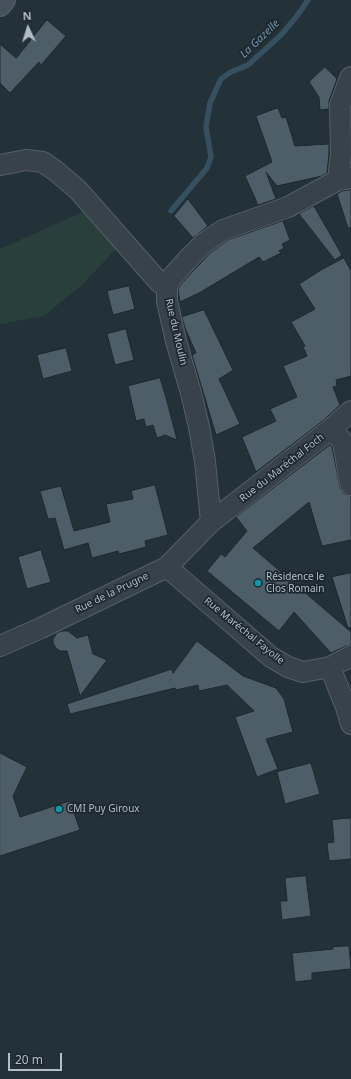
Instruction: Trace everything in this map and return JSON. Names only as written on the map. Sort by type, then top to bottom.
[{"type":"main road","points":[[0,5],[4,0]]},
{"type":"street","points":[[167,288],[171,278],[178,268],[204,243],[223,230],[288,207],[344,179],[340,154],[340,105],[351,77]]},
{"type":"street","name":"Rue du Moulin","points":[[0,164],[26,160],[43,162],[57,172],[78,190],[159,282],[167,288],[167,301],[191,392],[205,461],[211,522]]},
{"type":"street","name":"Rue du Maréchal Foch","points":[[211,522],[332,429],[351,411]]},
{"type":"street","points":[[332,429],[343,442],[351,485]]},
{"type":"street","name":"Rue de la Prugne","points":[[0,646],[41,628],[167,567],[211,522]]},
{"type":"street","name":"Rue Maréchal Fayolle","points":[[167,567],[271,656],[288,667],[303,672],[330,667],[351,656]]},
{"type":"street","points":[[330,667],[351,724]]},
{"type":"green space","points":[[87,210],[119,246],[81,286],[44,316],[0,324],[0,249]]},
{"type":"building","points":[[47,20],[66,36],[41,65],[39,62],[10,93],[0,83],[0,44],[16,58]]},
{"type":"building","points":[[325,67],[337,79],[329,101],[329,109],[320,110],[319,97],[309,82]]},
{"type":"building","points":[[278,108],[282,118],[286,117],[295,146],[329,144],[327,173],[322,176],[277,186],[266,172],[276,199],[258,205],[245,176],[272,162],[256,116]]},
{"type":"building","points":[[351,190],[351,228],[348,228],[337,194],[342,191]]},
{"type":"building","points":[[188,199],[208,226],[193,238],[174,216]]},
{"type":"building","points":[[314,206],[342,255],[335,260],[299,214]]},
{"type":"building","points":[[283,221],[290,240],[282,244],[284,248],[279,251],[281,253],[263,262],[259,257],[199,293],[180,302],[178,290],[181,284],[211,252],[228,240]]},
{"type":"building","points":[[344,258],[351,271],[351,376],[336,380],[337,386],[333,387],[340,405],[324,420],[256,472],[242,437],[276,421],[270,409],[297,397],[283,366],[307,356],[303,347],[305,346],[291,322],[315,309],[299,284]]},
{"type":"building","points":[[129,286],[135,309],[113,315],[107,291]]},
{"type":"building","points":[[204,310],[233,370],[219,379],[240,424],[216,435],[192,355],[196,353],[182,317]]},
{"type":"building","points":[[126,329],[134,360],[115,365],[107,334]]},
{"type":"building","points":[[66,348],[72,371],[43,379],[37,355]]},
{"type":"building","points":[[160,378],[177,440],[165,435],[157,438],[153,425],[146,427],[144,419],[136,421],[128,386]]},
{"type":"building","points":[[330,445],[332,447],[340,488],[344,494],[351,496],[351,540],[322,546],[309,502],[253,548],[351,632],[351,645],[331,653],[294,612],[279,631],[207,571],[221,554],[225,557],[247,531],[236,517]]},
{"type":"building","points":[[155,485],[168,535],[145,541],[146,547],[119,554],[118,551],[92,558],[88,543],[64,550],[55,518],[48,519],[40,491],[61,486],[74,531],[110,522],[106,504],[133,499],[131,491]]},
{"type":"building","points":[[41,550],[51,582],[27,589],[18,557]]},
{"type":"building","points":[[351,573],[351,627],[348,628],[332,577]]},
{"type":"building","points":[[68,631],[77,638],[88,635],[93,654],[107,660],[80,696],[67,651],[60,651],[53,643],[53,639],[57,633]]},
{"type":"building","points":[[197,641],[243,676],[276,688],[284,699],[293,732],[266,739],[278,769],[257,777],[235,717],[254,711],[227,685],[199,691],[198,685],[176,690],[175,688],[70,714],[67,704],[172,669],[173,673]]},
{"type":"building","name":"CMI Puy Giroux","points":[[0,753],[27,767],[13,796],[20,817],[70,801],[80,830],[0,856]]},
{"type":"building","points":[[311,763],[320,794],[285,804],[277,772]]},
{"type":"building","points":[[351,818],[351,859],[329,861],[327,843],[334,842],[332,820]]},
{"type":"building","points":[[306,876],[311,916],[282,920],[280,901],[287,901],[285,878]]},
{"type":"building","points":[[349,946],[351,969],[312,973],[312,980],[295,982],[292,953]]},
{"type":"waterway","name":"La Gazelle","points":[[171,211],[207,168],[211,157],[206,127],[210,103],[221,79],[231,72],[248,65],[281,35],[308,0]]},
{"type":"place","name":"Résidence le Clos Romain","points":[[258,583]]},
{"type":"place","name":"CMI Puy Giroux","points":[[59,809]]}]
